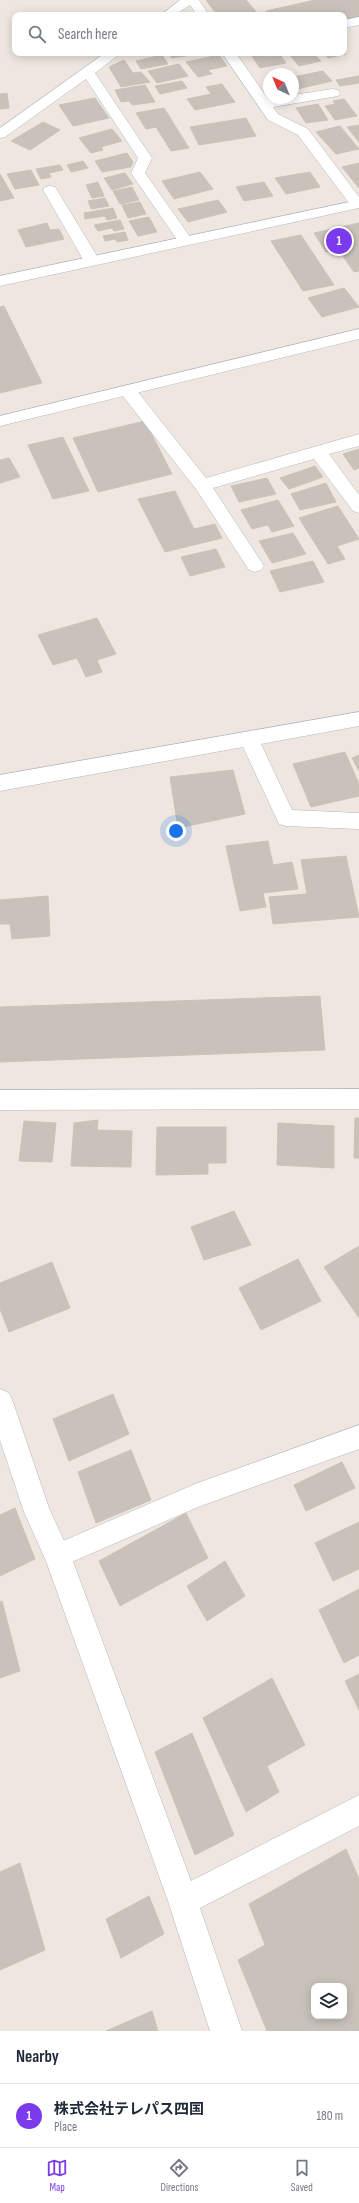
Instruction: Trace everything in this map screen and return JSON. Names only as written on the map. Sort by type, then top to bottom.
[{"type":"street","points":[[171,12],[188,0]]},
{"type":"street","points":[[193,0],[201,12]]},
{"type":"street","points":[[347,23],[359,21]]},
{"type":"street","points":[[0,134],[110,56]]},
{"type":"street","points":[[231,56],[263,103]]},
{"type":"street","points":[[88,72],[145,158],[138,173],[185,241]]},
{"type":"street","points":[[299,98],[333,93]]},
{"type":"street","points":[[0,281],[358,204],[303,132],[273,117],[264,104]]},
{"type":"street","points":[[64,184],[43,190],[92,261]]},
{"type":"street","points":[[0,421],[359,334]]},
{"type":"street","points":[[128,391],[202,485],[255,566]]},
{"type":"street","points":[[202,485],[359,440]]},
{"type":"street","points":[[318,452],[359,507]]},
{"type":"street","points":[[0,783],[359,719]]},
{"type":"street","points":[[248,739],[286,818],[359,821]]},
{"type":"street","points":[[0,1100],[359,1099]]},
{"type":"street","points":[[0,1402],[37,1512],[58,1556],[183,1901],[226,2031]]},
{"type":"street","points":[[183,1901],[359,1810]]},
{"type":"lane","points":[[58,1556],[195,1496],[359,1437]]},
{"type":"building","points":[[206,0],[246,0],[256,12],[215,12]]},
{"type":"building","points":[[315,0],[359,0],[359,17],[347,20],[347,12],[266,11]]},
{"type":"building","points":[[163,56],[168,64],[141,69],[136,61]]},
{"type":"building","points":[[171,56],[184,56],[172,58]]},
{"type":"building","points":[[220,56],[227,66],[208,70],[212,74],[198,77],[186,62]]},
{"type":"building","points":[[252,56],[281,56],[286,63],[260,68]]},
{"type":"building","points":[[291,56],[316,56],[321,61],[299,66]]},
{"type":"building","points":[[327,56],[337,56],[328,58]]},
{"type":"building","points":[[124,60],[133,73],[141,72],[150,82],[121,87],[109,67]]},
{"type":"building","points":[[179,64],[188,76],[157,83],[148,71]]},
{"type":"building","points":[[323,71],[332,81],[299,89],[299,76]]},
{"type":"building","points":[[359,76],[359,83],[340,86],[336,80]]},
{"type":"building","points":[[182,81],[187,88],[160,94],[155,86]]},
{"type":"building","points":[[222,84],[235,102],[195,110],[187,99],[211,94],[206,87]]},
{"type":"building","points":[[145,85],[155,102],[132,105],[129,101],[121,102],[115,90]]},
{"type":"building","points":[[7,93],[9,108],[0,109],[0,94]]},
{"type":"building","points":[[95,98],[109,118],[73,126],[59,105]]},
{"type":"building","points":[[344,99],[357,116],[335,120],[325,106],[335,104],[333,101]]},
{"type":"building","points":[[318,104],[328,120],[306,123],[296,108]]},
{"type":"building","points":[[164,108],[189,148],[171,151],[156,127],[146,129],[136,113]]},
{"type":"building","points":[[246,118],[256,136],[199,145],[190,127]]},
{"type":"building","points":[[43,122],[60,130],[30,150],[11,141]]},
{"type":"building","points":[[359,125],[359,142],[347,127]]},
{"type":"building","points":[[340,126],[359,149],[336,154],[316,132]]},
{"type":"building","points":[[112,129],[122,141],[101,147],[103,150],[91,153],[79,138]]},
{"type":"building","points":[[127,153],[133,162],[131,167],[102,172],[95,161]]},
{"type":"building","points":[[83,161],[88,168],[71,172],[67,165]]},
{"type":"building","points":[[359,163],[359,188],[342,167]]},
{"type":"building","points":[[60,165],[63,170],[49,173],[51,177],[41,179],[36,169]]},
{"type":"building","points":[[31,170],[39,185],[15,189],[7,174]]},
{"type":"building","points":[[200,172],[213,189],[174,199],[162,181]]},
{"type":"building","points":[[310,172],[320,187],[286,194],[275,178]]},
{"type":"building","points":[[125,173],[133,184],[112,190],[104,178]]},
{"type":"building","points":[[0,174],[14,198],[0,201]]},
{"type":"building","points":[[98,182],[104,196],[92,198],[86,185]]},
{"type":"building","points":[[264,182],[273,196],[244,201],[236,187]]},
{"type":"building","points":[[132,187],[139,200],[120,204],[113,191]]},
{"type":"building","points":[[105,198],[109,206],[91,209],[88,201]]},
{"type":"building","points":[[218,200],[227,212],[188,222],[178,209]]},
{"type":"building","points":[[140,202],[146,214],[128,218],[122,205]]},
{"type":"building","points":[[113,208],[117,218],[107,220],[105,216],[85,219],[84,213]]},
{"type":"building","points":[[149,217],[157,232],[138,236],[129,221]]},
{"type":"building","points":[[120,220],[124,229],[114,231],[112,228],[98,231],[94,225]]},
{"type":"building","points":[[47,223],[50,230],[59,229],[64,239],[26,247],[18,230]]},
{"type":"building","points":[[359,223],[359,271],[354,272],[338,249],[326,252],[314,233]]},
{"type":"building","points":[[125,232],[128,240],[117,242],[115,239],[105,241],[103,236]]},
{"type":"building","points":[[301,235],[334,285],[303,291],[271,241]]},
{"type":"building","points":[[344,288],[359,307],[322,317],[308,298]]},
{"type":"building","points":[[4,306],[42,383],[0,393],[0,307]]},
{"type":"building","points":[[145,421],[172,474],[98,492],[73,438]]},
{"type":"building","points":[[63,437],[89,491],[53,499],[28,445]]},
{"type":"building","points":[[359,449],[359,468],[354,470],[343,454]]},
{"type":"building","points":[[9,458],[20,477],[0,483],[0,460]]},
{"type":"building","points":[[315,466],[323,477],[289,489],[280,478]]},
{"type":"building","points":[[267,478],[276,494],[239,502],[231,486]]},
{"type":"building","points":[[326,483],[336,502],[300,510],[291,494]]},
{"type":"building","points":[[175,491],[194,529],[215,524],[222,538],[165,552],[138,499]]},
{"type":"building","points":[[278,500],[294,526],[272,532],[268,525],[252,529],[241,510]]},
{"type":"building","points":[[338,506],[359,539],[337,546],[345,559],[328,564],[299,518]]},
{"type":"building","points":[[293,533],[306,554],[272,563],[259,541]]},
{"type":"building","points":[[216,549],[225,567],[190,576],[181,557]]},
{"type":"building","points":[[313,561],[324,582],[280,592],[270,571]]},
{"type":"building","points":[[97,618],[116,654],[97,660],[102,672],[86,677],[77,658],[53,665],[38,635]]},
{"type":"building","points":[[345,752],[359,784],[359,796],[311,807],[293,764]]},
{"type":"building","points":[[359,755],[359,771],[352,758]]},
{"type":"building","points":[[233,770],[245,814],[178,828],[170,777]]},
{"type":"building","points":[[268,841],[273,865],[292,862],[298,889],[263,893],[266,907],[240,911],[226,846]]},
{"type":"building","points":[[346,856],[359,917],[273,924],[269,897],[307,894],[301,860]]},
{"type":"building","points":[[48,896],[50,936],[12,939],[10,924],[0,924],[0,900]]},
{"type":"building","points":[[320,996],[325,1050],[0,1062],[0,1007]]},
{"type":"building","points":[[355,1118],[359,1118],[359,1158],[354,1158]]},
{"type":"building","points":[[98,1120],[97,1130],[132,1131],[131,1167],[71,1166],[74,1123]]},
{"type":"building","points":[[24,1121],[56,1123],[52,1162],[19,1161]]},
{"type":"building","points":[[278,1123],[334,1126],[334,1168],[277,1165]]},
{"type":"building","points":[[157,1127],[226,1127],[226,1163],[208,1163],[208,1174],[156,1175]]},
{"type":"building","points":[[234,1211],[251,1245],[204,1260],[191,1227]]},
{"type":"building","points":[[359,1246],[359,1318],[324,1267]]},
{"type":"building","points":[[298,1259],[321,1301],[261,1330],[239,1288]]},
{"type":"building","points":[[52,1262],[70,1308],[9,1332],[0,1309],[0,1283]]},
{"type":"building","points":[[113,1394],[129,1434],[69,1461],[53,1419]]},
{"type":"building","points":[[131,1450],[151,1500],[96,1523],[78,1472]]},
{"type":"building","points":[[342,1462],[355,1488],[306,1511],[294,1485]]},
{"type":"building","points":[[15,1508],[35,1559],[0,1576],[0,1515]]},
{"type":"building","points":[[186,1513],[208,1558],[120,1606],[99,1561]]},
{"type":"building","points":[[359,1522],[359,1569],[333,1581],[315,1543]]},
{"type":"building","points":[[225,1561],[245,1596],[207,1621],[187,1586]]},
{"type":"building","points":[[359,1589],[359,1655],[344,1663],[319,1610]]},
{"type":"building","points":[[2,1601],[20,1671],[0,1678],[0,1602]]},
{"type":"building","points":[[359,1674],[359,1710],[345,1681]]},
{"type":"building","points":[[272,1678],[305,1745],[267,1766],[279,1792],[246,1812],[203,1718]]},
{"type":"building","points":[[192,1733],[234,1835],[195,1855],[155,1752]]},
{"type":"building","points":[[346,1849],[359,1879],[359,2031],[267,2031],[238,1960],[265,1945],[249,1904]]},
{"type":"building","points":[[20,1863],[45,1950],[0,1970],[0,1872]]},
{"type":"building","points":[[149,1896],[164,1934],[121,1958],[106,1919]]},
{"type":"building","points":[[152,2011],[158,2031],[106,2031]]},
{"type":"place","name":"株式会社テレパス四国","points":[[339,241]]}]
